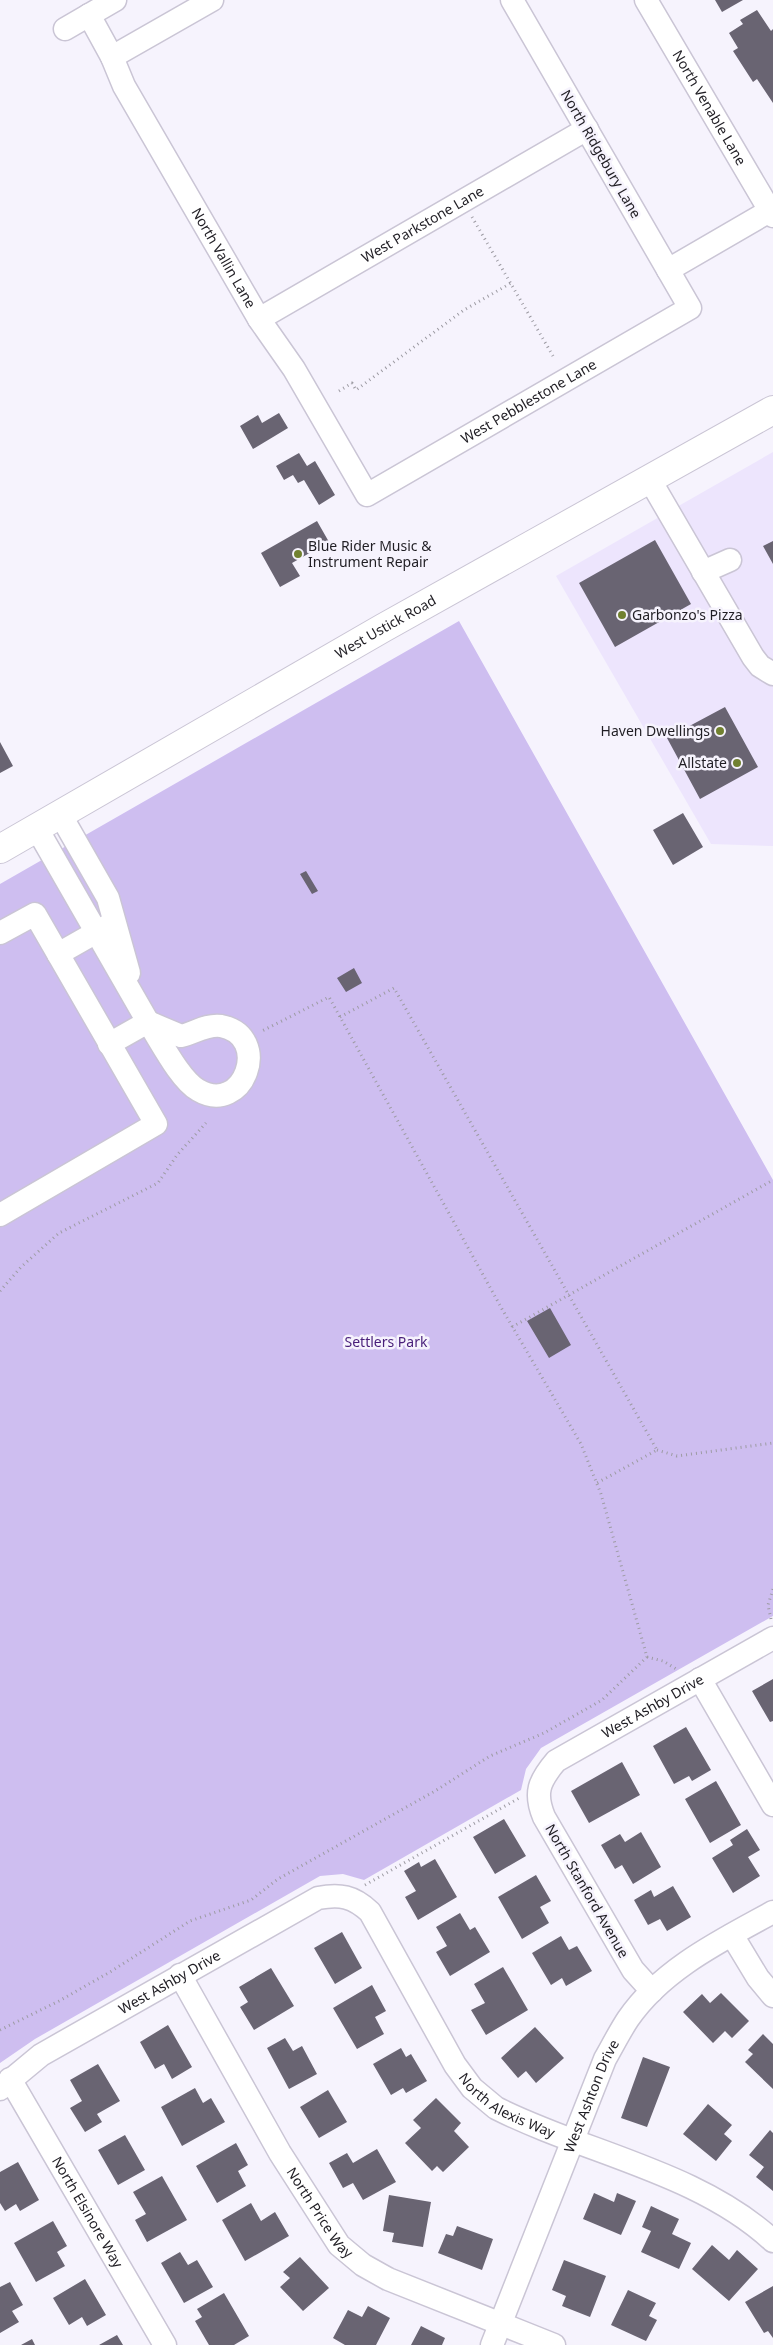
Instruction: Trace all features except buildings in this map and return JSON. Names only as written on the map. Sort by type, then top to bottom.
[{"type":"main road","name":"West Ustick Road","points":[[0,849],[383,628],[773,410]]},
{"type":"street","points":[[65,29],[115,0]]},
{"type":"street","points":[[112,57],[212,0]]},
{"type":"street","name":"North Ridgebury Lane","points":[[512,0],[690,308]]},
{"type":"street","name":"North Venable Lane","points":[[646,0],[772,212]]},
{"type":"street","name":"North Vallin Lane","points":[[89,15],[112,57],[124,86],[259,320],[294,369],[367,495]]},
{"type":"street","name":"West Parkstone Lane","points":[[259,320],[587,129]]},
{"type":"street","points":[[668,270],[772,212]]},
{"type":"street","name":"West Pebblestone Lane","points":[[367,495],[690,308]]},
{"type":"street","points":[[650,480],[753,658],[760,666],[773,674]]},
{"type":"street","points":[[703,572],[730,560]]},
{"type":"street","points":[[60,814],[108,898],[116,921],[136,1001]]},
{"type":"street","points":[[36,827],[148,1022],[191,1085],[208,1094],[228,1092],[243,1080],[250,1062],[245,1043],[231,1029],[221,1026],[207,1027],[181,1036],[148,1022]]},
{"type":"street","points":[[0,933],[35,914],[156,1124],[0,1215]]},
{"type":"street","points":[[58,954],[116,921]]},
{"type":"street","points":[[109,1044],[148,1022]]},
{"type":"street","name":"West Ashby Drive","points":[[533,1789],[556,1761],[691,1676],[773,1638]]},
{"type":"street","points":[[691,1676],[773,1804]]},
{"type":"street","name":"North Stanford Avenue","points":[[533,1789],[544,1817],[633,1970],[652,1991]]},
{"type":"street","name":"West Ashby Drive","points":[[5,2084],[41,2055],[318,1898],[355,1891]]},
{"type":"street","name":"North Alexis Way","points":[[355,1891],[360,1902],[370,1912],[455,2064],[472,2088],[496,2108],[705,2194],[746,2218],[773,2241]]},
{"type":"street","name":"West Ashton Drive","points":[[492,2345],[605,2059],[629,2018],[652,1991],[679,1968],[773,1912]]},
{"type":"street","points":[[732,1935],[758,1978],[773,1996]]},
{"type":"street","name":"North Price Way","points":[[180,1975],[280,2153],[339,2246],[363,2265],[388,2279],[554,2345]]},
{"type":"street","name":"North Elsinore Way","points":[[5,2084],[165,2345]]},
{"type":"path","points":[[468,210],[553,356]]},
{"type":"path","points":[[339,390],[352,383],[356,390],[464,310],[511,283]]},
{"type":"path","points":[[340,1017],[394,988],[657,1450],[677,1456],[773,1443]]},
{"type":"path","points":[[245,1043],[258,1033],[329,997],[512,1327],[581,1444],[597,1484],[647,1657]]},
{"type":"path","points":[[0,1291],[21,1266],[59,1232],[158,1183],[206,1123]]},
{"type":"path","points":[[512,1327],[773,1180]]},
{"type":"path","points":[[597,1484],[657,1450]]},
{"type":"path","points":[[773,1589],[768,1605],[773,1623]]},
{"type":"path","points":[[647,1657],[663,1661],[691,1676]]},
{"type":"path","points":[[0,2030],[59,2001],[110,1972],[190,1921],[251,1900],[278,1879],[434,1791],[490,1756],[544,1733],[602,1700],[647,1657]]},
{"type":"path","points":[[355,1891],[533,1789]]},
{"type":"shaded area","points":[[773,452],[773,846],[711,844],[556,576]]},
{"type":"green space","name":"Settlers Park","points":[[459,621],[773,1180],[773,1616],[541,1748],[526,1769],[521,1790],[364,1880],[343,1874],[320,1876],[35,2039],[0,2063],[0,884]]},
{"type":"place","name":"Blue Rider Music & Instrument Repair","points":[[298,554]]},
{"type":"place","name":"Garbonzo's Pizza","points":[[622,615]]},
{"type":"place","name":"Haven Dwellings","points":[[720,731]]},
{"type":"place","name":"Allstate","points":[[737,763]]}]
